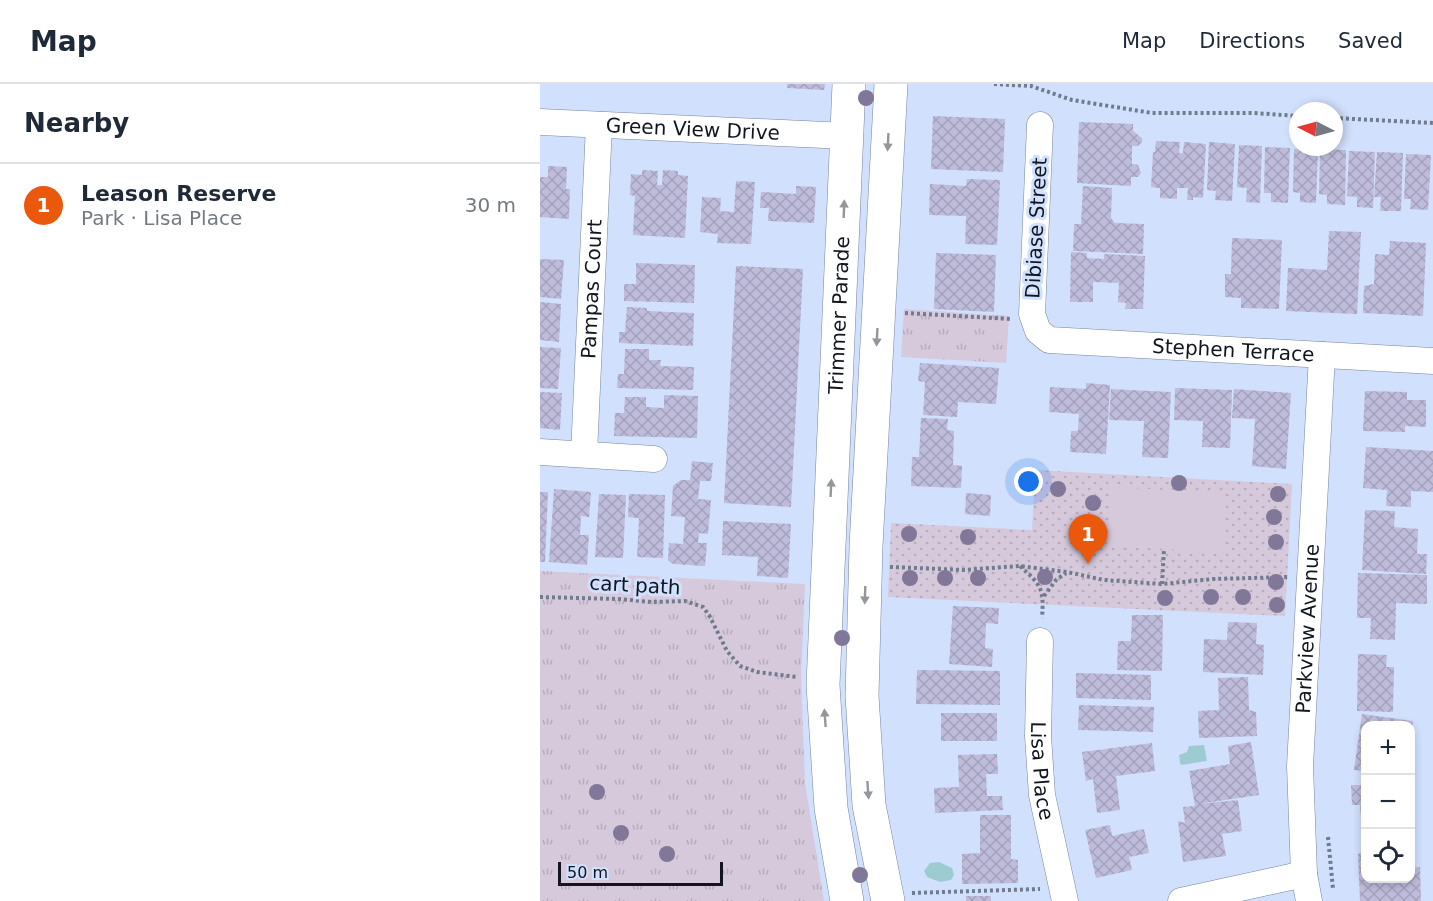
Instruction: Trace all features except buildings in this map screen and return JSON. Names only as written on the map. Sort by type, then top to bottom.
[{"type":"main road","name":"Trimmer Parade","points":[[847,901],[831,808],[823,685],[849,84]]},
{"type":"main road","name":"Trimmer Parade","points":[[891,84],[875,556],[862,696],[869,805],[898,897]]},
{"type":"main road","points":[[828,546],[875,556]]},
{"type":"street","name":"Green View Drive","points":[[540,123],[847,136]]},
{"type":"street","name":"Pampas Court","points":[[584,454],[599,125]]},
{"type":"street","name":"Dibiase Street","points":[[1035,322],[1041,125]]},
{"type":"street","name":"Stephen Terrace","points":[[1035,322],[1049,340],[1433,361]]},
{"type":"street","name":"Parkview Avenue","points":[[1308,901],[1304,874],[1300,766],[1322,355]]},
{"type":"street","points":[[540,452],[654,459]]},
{"type":"street","name":"Lisa Place","points":[[1040,641],[1038,736],[1042,795],[1063,894]]},
{"type":"street","points":[[1181,901],[1304,874]]},
{"type":"path","points":[[994,84],[1031,85],[1072,100],[1152,113],[1289,116]]},
{"type":"path","points":[[1343,118],[1433,123]]},
{"type":"path","points":[[896,313],[1035,322]]},
{"type":"path","points":[[1162,584],[1164,549]]},
{"type":"path","points":[[875,556],[963,570],[1019,566],[1067,572],[1104,580],[1162,584],[1224,578],[1309,577]]},
{"type":"path","points":[[1019,566],[1038,584],[1044,596],[1040,641]]},
{"type":"path","points":[[1044,596],[1056,580],[1067,572]]},
{"type":"path","name":"cart path","points":[[540,597],[617,598],[652,602],[685,601],[703,607],[727,651],[740,666],[757,672],[801,677]]},
{"type":"path","points":[[1328,831],[1333,889]]},
{"type":"path","points":[[898,897],[1063,894]]},
{"type":"green space","points":[[904,309],[1009,316],[1006,363],[901,357]]},
{"type":"green space","points":[[1035,470],[1292,484],[1285,616],[888,597],[891,523],[1032,530]]},
{"type":"green space","points":[[1110,487],[1225,493],[1222,552],[1107,546]]},
{"type":"green space","points":[[540,571],[805,584],[801,677],[805,783],[824,901],[540,901]]},
{"type":"shaded area","points":[[1204,745],[1207,761],[1181,765],[1179,755],[1187,752],[1189,746]]},
{"type":"shaded area","points":[[939,862],[952,868],[954,875],[951,880],[940,882],[927,877],[924,871],[930,863]]},
{"type":"place","name":"Leason Reserve","points":[[1088,564]]}]
